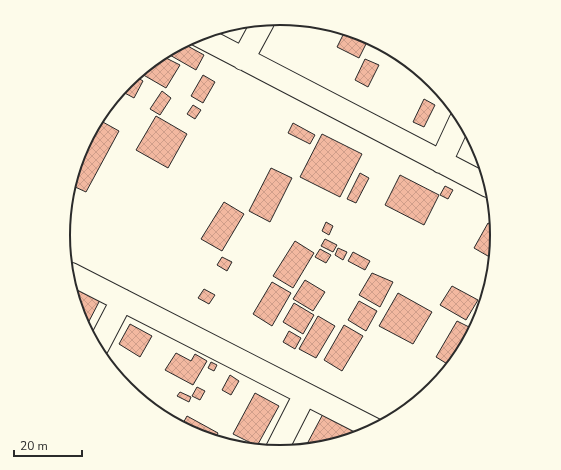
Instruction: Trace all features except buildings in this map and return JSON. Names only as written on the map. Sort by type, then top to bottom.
[{"type":"street","points":[[243,59],[261,26]]},
{"type":"street","points":[[206,39],[484,184]]},
{"type":"street","points":[[441,162],[459,124]]},
{"type":"street","points":[[75,276],[368,426]]},
{"type":"street","points":[[100,342],[122,300]]},
{"type":"street","points":[[279,445],[305,394]]}]
